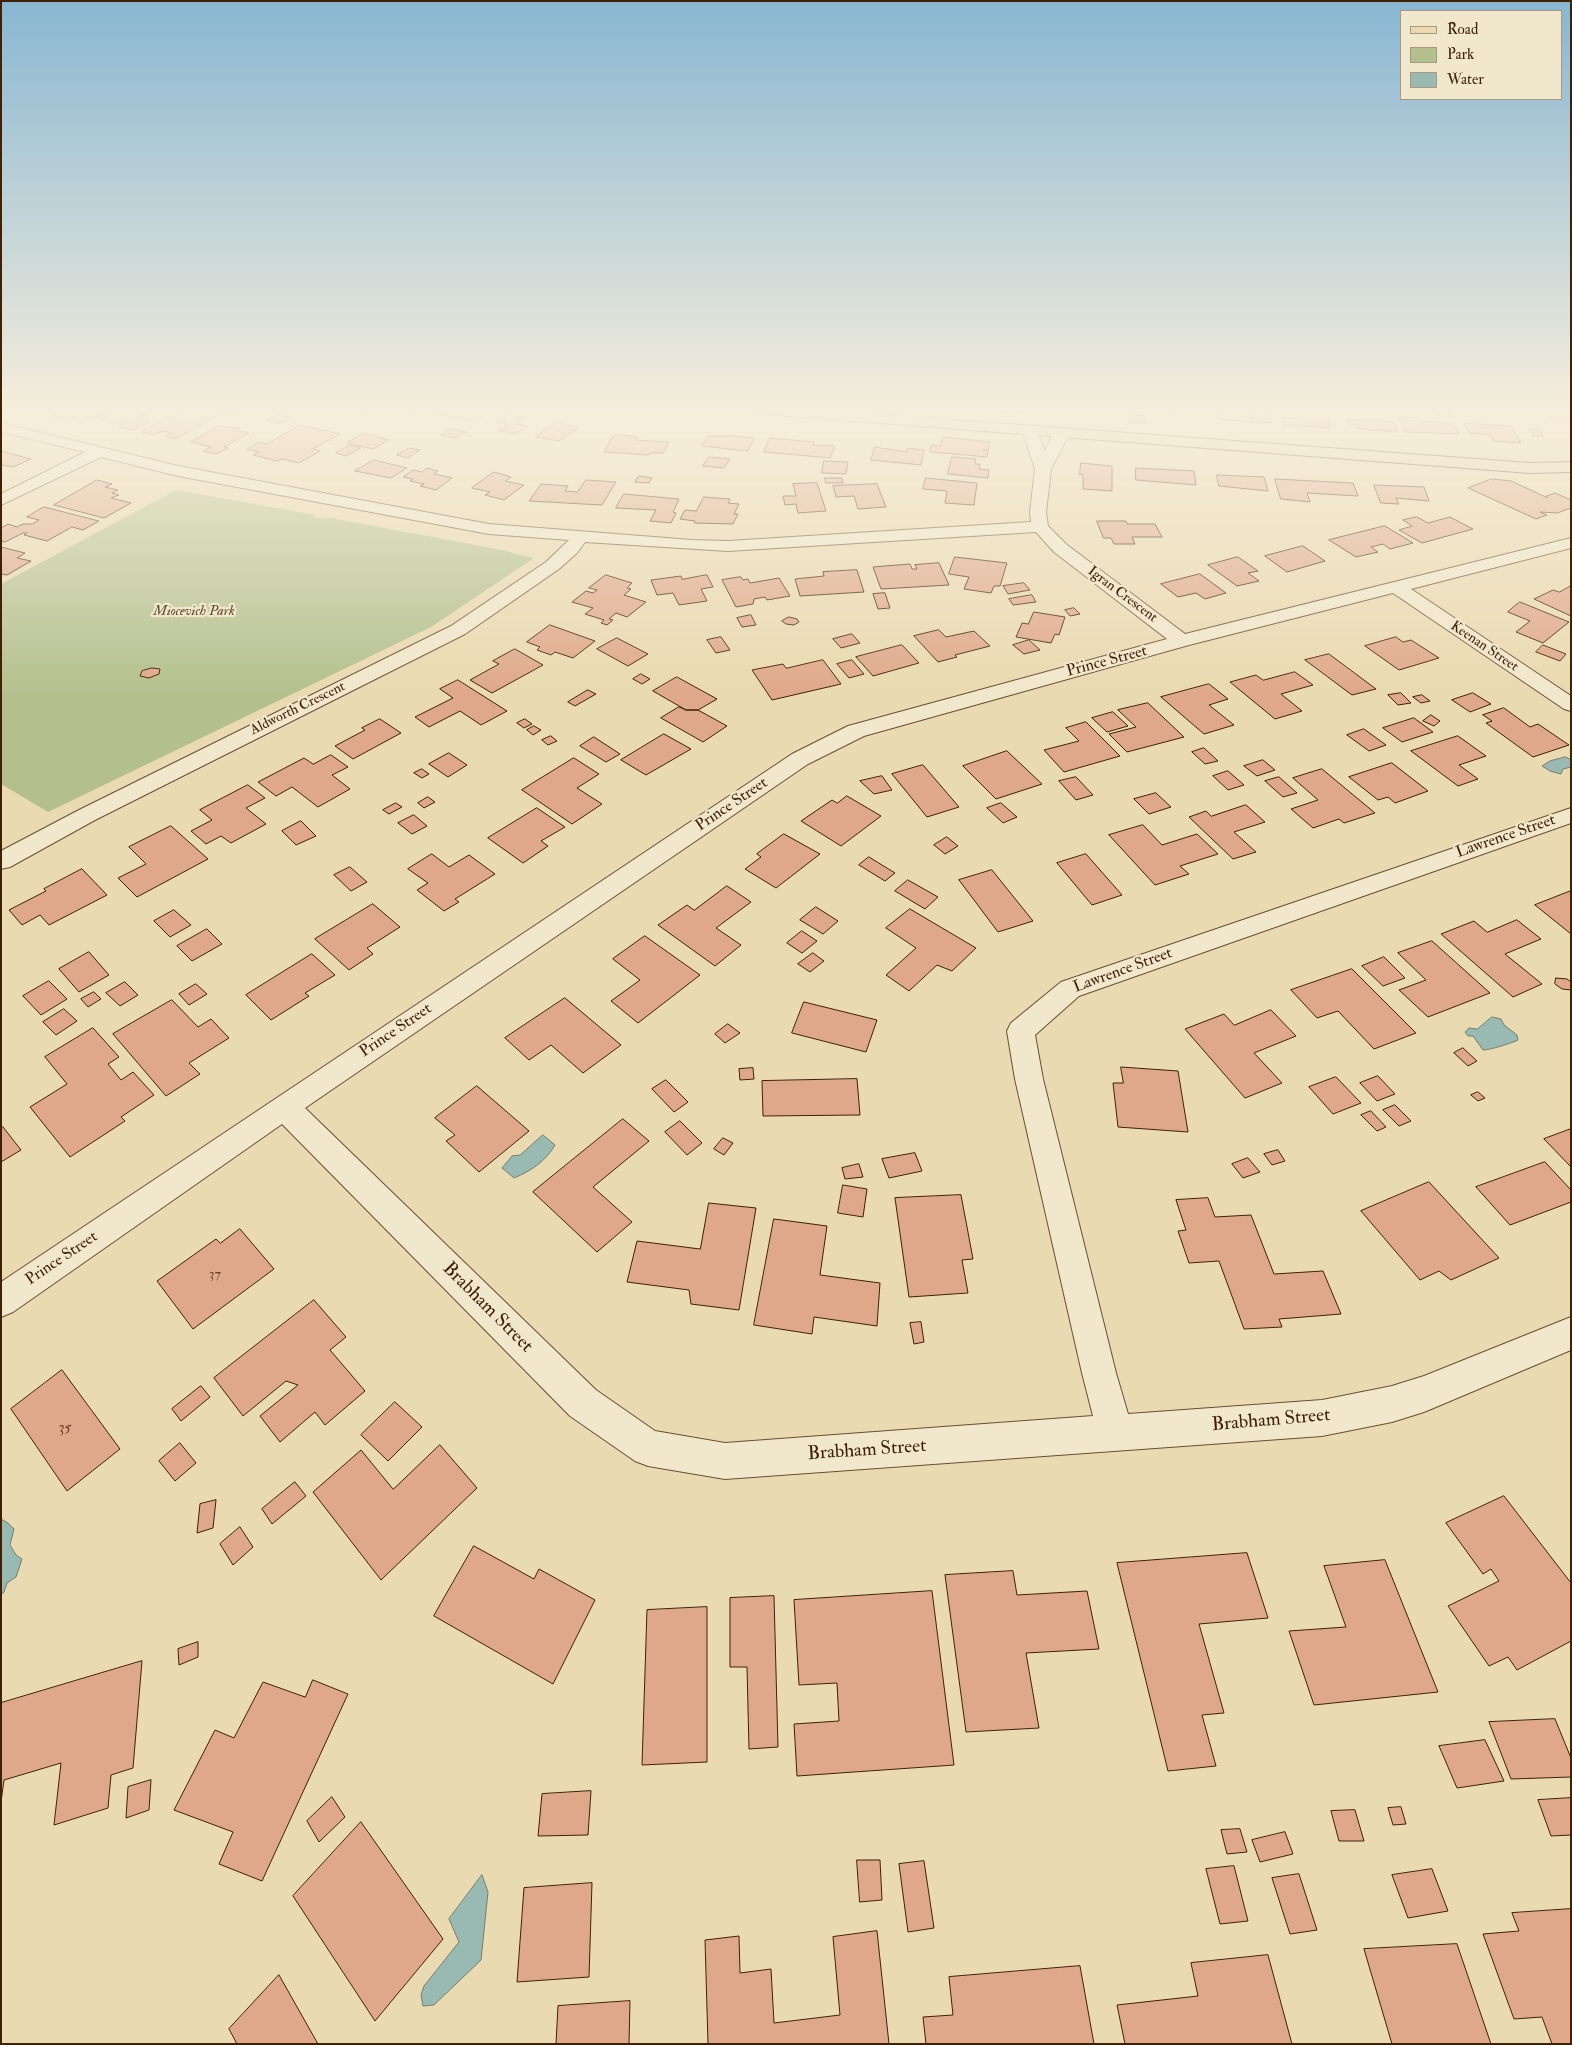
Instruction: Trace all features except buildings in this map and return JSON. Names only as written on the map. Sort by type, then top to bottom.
[{"type":"street","points":[[355,504],[489,529],[692,545],[728,546],[1040,527],[1039,504]]},
{"type":"street","name":"Igran Crescent","points":[[1040,527],[1060,548],[1182,642]]},
{"type":"street","name":"Aldworth Crescent","points":[[1,861],[96,810],[458,630],[499,604],[561,559],[575,545],[580,536]]},
{"type":"street","name":"Prince Street","points":[[1,1301],[284,1107],[800,759],[856,731],[1182,642],[1571,543]]},
{"type":"street","name":"Keenan Street","points":[[1396,588],[1571,705]]},
{"type":"street","name":"Lawrence Street","points":[[1116,1433],[1099,1373],[1031,1089],[1021,1031],[1070,989],[1571,815]]},
{"type":"street","name":"Brabham Street","points":[[284,1107],[584,1403],[648,1448],[725,1461],[1322,1418],[1359,1412],[1424,1394],[1571,1333]]},
{"type":"green space","name":"Miocevich Park","points":[[149,504],[257,504],[316,515],[313,517],[324,519],[326,517],[507,551],[534,558],[431,627],[48,812],[1,784],[1,584]]},
{"type":"water","points":[[1566,757],[1571,760],[1571,767],[1563,769],[1561,774],[1550,771],[1542,766],[1550,761]]},
{"type":"water","points":[[1492,1017],[1501,1019],[1504,1025],[1517,1035],[1518,1040],[1483,1050],[1473,1036],[1468,1036],[1465,1032],[1469,1028],[1477,1029]]},
{"type":"water","points":[[543,1135],[555,1145],[538,1165],[514,1178],[502,1168],[512,1156],[520,1155]]},
{"type":"water","points":[[1,1519],[14,1529],[10,1545],[16,1555],[22,1559],[16,1577],[7,1583],[1,1595]]},
{"type":"water","points":[[482,1875],[488,1892],[481,1960],[434,2005],[423,2006],[421,1995],[424,1986],[459,1942],[449,1919]]}]
